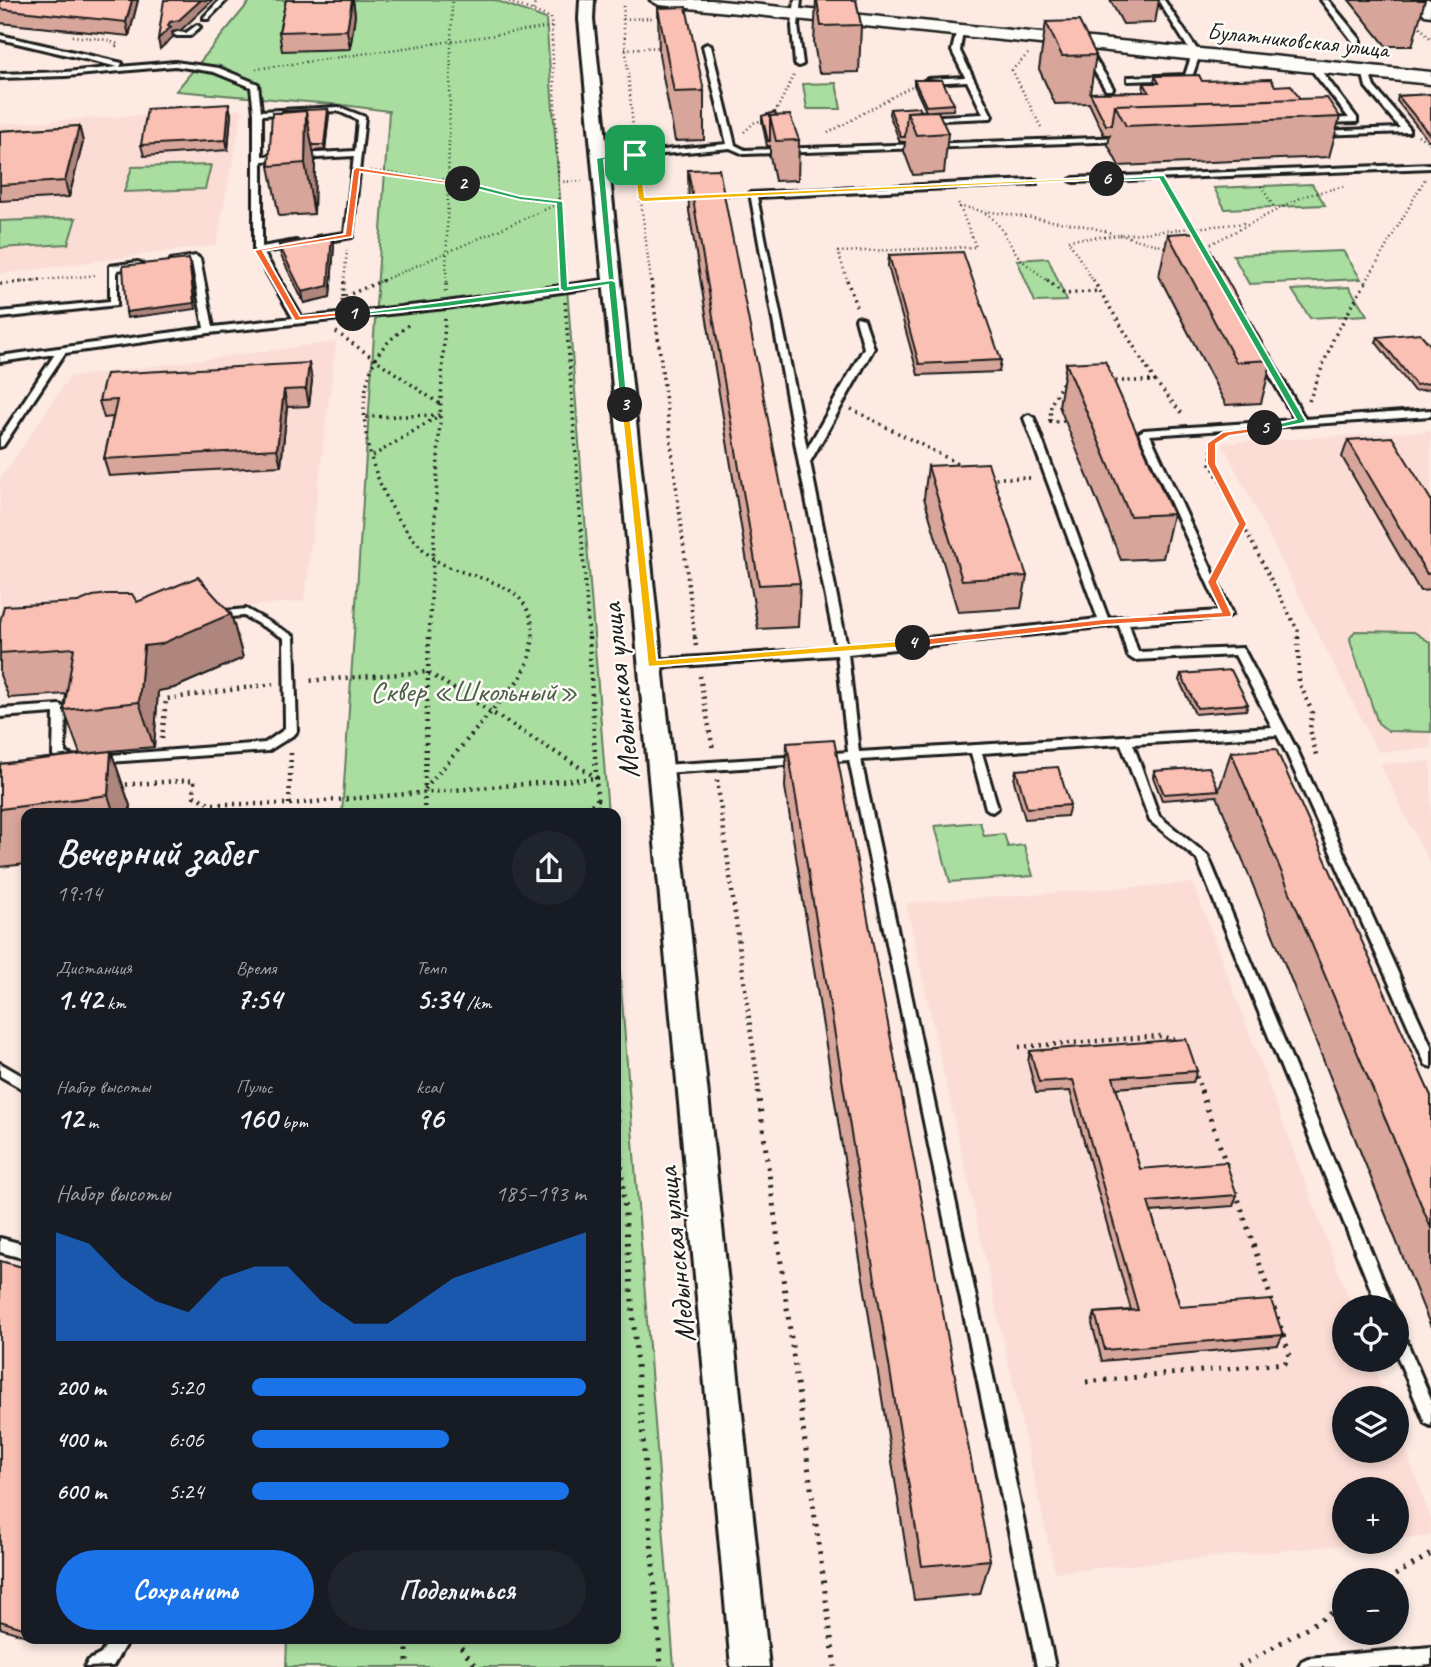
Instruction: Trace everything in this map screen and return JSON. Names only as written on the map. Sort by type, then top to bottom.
[{"type":"street","name":"Медынская улица","points":[[587,0],[586,19],[663,769],[750,1667]]},
{"type":"street","name":"Булатниковская улица","points":[[659,0],[797,7],[959,30],[1431,78]]},
{"type":"street","points":[[1422,0],[1431,10]]},
{"type":"lane","points":[[206,18],[224,0]]},
{"type":"lane","points":[[1131,79],[1188,76],[1196,54],[1161,0]]},
{"type":"lane","points":[[1324,0],[1357,41]]},
{"type":"lane","points":[[797,7],[795,26],[799,64]]},
{"type":"lane","points":[[177,34],[188,35],[197,27]]},
{"type":"lane","points":[[941,118],[988,116],[956,51],[959,30]]},
{"type":"lane","points":[[0,37],[131,68]]},
{"type":"lane","points":[[1081,42],[1109,88]]},
{"type":"lane","points":[[707,46],[731,146]]},
{"type":"lane","points":[[0,76],[175,64],[224,73],[255,86],[258,113],[258,250],[298,319]]},
{"type":"lane","points":[[1313,66],[1354,120],[1313,122]]},
{"type":"lane","points":[[1309,133],[1406,130],[1370,87],[1364,72]]},
{"type":"lane","points":[[919,82],[970,79]]},
{"type":"lane","points":[[258,113],[339,109],[362,119],[349,235],[258,250]]},
{"type":"lane","points":[[600,158],[731,146],[744,152],[1142,139]]},
{"type":"lane","points":[[794,141],[796,150]]},
{"type":"lane","points":[[258,159],[358,153]]},
{"type":"lane","points":[[1074,180],[1431,168]]},
{"type":"lane","points":[[1033,182],[753,195],[842,651],[854,756],[1046,1667]]},
{"type":"lane","points":[[168,262],[196,259],[209,330]]},
{"type":"lane","points":[[0,315],[114,303],[113,268],[155,264]]},
{"type":"lane","points":[[0,359],[209,330],[446,304],[612,282]]},
{"type":"lane","points":[[804,464],[869,348],[860,319]]},
{"type":"lane","points":[[1255,340],[1301,421]]},
{"type":"lane","points":[[0,444],[63,349]]},
{"type":"lane","points":[[652,664],[842,651],[1104,622],[1227,614],[1144,433],[1290,425],[1301,421],[1431,413]]},
{"type":"lane","points":[[1029,418],[1104,622]]},
{"type":"lane","points":[[0,713],[60,709],[59,755],[75,762],[268,747],[291,731],[289,636],[246,612],[205,616]]},
{"type":"lane","points":[[1123,621],[1135,656],[1239,651],[1293,752],[1431,1060]]},
{"type":"lane","points":[[663,769],[1280,731]]},
{"type":"lane","points":[[1125,739],[1154,818],[1202,856],[1381,1295]]},
{"type":"lane","points":[[975,748],[992,808]]},
{"type":"lane","points":[[0,1069],[21,1082]]},
{"type":"lane","points":[[0,1245],[21,1251]]},
{"type":"lane","points":[[1409,1365],[1431,1418]]},
{"type":"lane","points":[[94,1667],[107,1660],[117,1644]]},
{"type":"lane","points":[[1308,1667],[1431,1656]]},
{"type":"path","points":[[424,808],[427,672],[446,304],[452,0]]},
{"type":"path","points":[[505,0],[551,18],[564,289],[594,712],[598,808]]},
{"type":"path","points":[[533,10],[536,0]]},
{"type":"path","points":[[623,19],[635,155],[697,660],[715,766],[835,1667]]},
{"type":"path","points":[[224,73],[551,27]]},
{"type":"path","points":[[625,49],[666,47]]},
{"type":"path","points":[[1031,51],[1013,70],[1044,132]]},
{"type":"path","points":[[731,146],[755,122],[772,120],[799,64]]},
{"type":"path","points":[[809,150],[831,130],[919,82]]},
{"type":"path","points":[[1301,421],[1335,337],[1431,168]]},
{"type":"path","points":[[356,170],[448,180],[520,198],[560,203]]},
{"type":"path","points":[[1191,248],[1203,248],[1246,223],[1304,196],[1349,186],[1341,170]]},
{"type":"path","points":[[1252,173],[1275,209]]},
{"type":"path","points":[[1161,177],[1203,248]]},
{"type":"path","points":[[860,319],[838,252],[976,247],[951,186]]},
{"type":"path","points":[[714,197],[753,195]]},
{"type":"path","points":[[642,199],[701,197]]},
{"type":"path","points":[[343,297],[560,203]]},
{"type":"path","points":[[960,207],[1086,226],[1168,248],[1180,248]]},
{"type":"path","points":[[985,211],[998,222],[1021,259],[1064,294],[1100,291]]},
{"type":"path","points":[[1196,430],[1155,381],[1068,240],[1246,223]]},
{"type":"path","points":[[340,315],[349,235]]},
{"type":"path","points":[[0,284],[113,273]]},
{"type":"path","points":[[417,317],[389,341],[375,360],[366,388],[366,417],[384,497],[400,523],[433,559],[482,577],[521,600],[531,617],[536,639],[531,659],[493,713],[424,790]]},
{"type":"path","points":[[330,328],[441,405]]},
{"type":"path","points":[[1065,421],[1050,422],[1051,404],[1064,380],[1077,380]]},
{"type":"path","points":[[1103,381],[1155,381]]},
{"type":"path","points":[[839,401],[973,471]]},
{"type":"path","points":[[366,417],[440,415]]},
{"type":"path","points":[[373,456],[440,415]]},
{"type":"path","points":[[1217,438],[1211,443],[1211,464],[1298,631],[1299,682],[1312,712],[1310,729],[1316,756]]},
{"type":"path","points":[[982,475],[991,478],[1051,478]]},
{"type":"path","points":[[1212,582],[1242,524]]},
{"type":"path","points":[[162,750],[166,699],[290,682],[427,672],[597,778]]},
{"type":"path","points":[[289,804],[291,731]]},
{"type":"path","points":[[118,785],[194,780],[194,796],[211,804],[289,804],[424,790],[597,778]]},
{"type":"path","points":[[588,808],[598,799]]},
{"type":"path","points":[[1019,1047],[1161,1036],[1180,1042],[1187,1050]]},
{"type":"path","points":[[1086,1382],[1278,1364],[1285,1363],[1290,1356],[1192,1063]]},
{"type":"path","points":[[621,1182],[661,1667]]},
{"type":"path","points":[[1408,1568],[1431,1555]]},
{"type":"path","points":[[1239,1667],[1332,1613]]},
{"type":"path","points":[[407,1644],[407,1667]]},
{"type":"path","points":[[458,1644],[476,1667]]},
{"type":"shaded area","points":[[243,109],[216,245],[0,274],[0,124]]},
{"type":"shaded area","points":[[336,342],[304,601],[0,629],[0,480],[69,377]]},
{"type":"shaded area","points":[[1431,431],[1431,748],[1378,752],[1222,443]]},
{"type":"shaded area","points":[[1431,761],[1431,866],[1380,764]]},
{"type":"shaded area","points":[[1193,883],[1348,1295],[1332,1295],[1332,1372],[1376,1372],[1381,1386],[1332,1386],[1332,1463],[1409,1463],[1409,1459],[1431,1519],[1431,1536],[1409,1538],[1409,1477],[1332,1477],[1332,1546],[1055,1572],[906,903]]},
{"type":"green space","name":"Сквер «Школьный»","points":[[251,0],[495,0],[546,19],[608,808],[342,808],[389,111],[176,91]]},
{"type":"green space","points":[[836,83],[841,109],[807,109],[803,84]]},
{"type":"green space","points":[[211,165],[205,189],[124,192],[132,167]]},
{"type":"green space","points":[[1312,184],[1325,205],[1225,209],[1214,188]]},
{"type":"green space","points":[[76,218],[68,244],[0,248],[0,221]]},
{"type":"green space","points":[[1343,251],[1361,279],[1249,284],[1233,255]]},
{"type":"green space","points":[[1048,258],[1067,301],[1035,302],[1017,260]]},
{"type":"green space","points":[[1349,287],[1367,315],[1310,318],[1292,290]]},
{"type":"green space","points":[[1355,631],[1414,632],[1431,643],[1431,732],[1388,731],[1378,723],[1351,644],[1350,638]]},
{"type":"green space","points":[[980,822],[984,836],[1004,834],[1008,847],[1024,845],[1033,876],[950,882],[935,826]]},
{"type":"green space","points":[[621,987],[674,1667],[286,1667],[287,1644],[621,1644]]},
{"type":"building","points":[[132,0],[126,22],[0,9],[0,2]]},
{"type":"building","points":[[164,0],[201,0],[179,20],[170,22],[168,25],[171,27],[158,39]]},
{"type":"building","points":[[286,0],[352,0],[347,30],[279,32]]},
{"type":"building","points":[[817,0],[856,0],[861,25],[821,26]]},
{"type":"building","points":[[686,7],[704,91],[674,92],[658,8]]},
{"type":"building","points":[[1079,21],[1096,55],[1062,56],[1046,22]]},
{"type":"building","points":[[1199,75],[1202,81],[1271,79],[1275,86],[1291,85],[1300,99],[1115,105],[1112,125],[1106,125],[1090,93],[1149,92],[1144,83],[1159,83],[1155,76]]},
{"type":"building","points":[[914,80],[942,80],[954,104],[926,106]]},
{"type":"building","points":[[1431,94],[1431,135],[1430,135],[1398,96]]},
{"type":"building","points":[[1327,98],[1340,117],[1126,126],[1115,105]]},
{"type":"building","points":[[229,104],[226,140],[141,145],[147,109]]},
{"type":"building","points":[[919,107],[921,111],[907,112],[905,137],[901,137],[890,109]]},
{"type":"building","points":[[328,109],[324,145],[312,145],[306,111],[282,113],[282,111]]},
{"type":"building","points":[[306,111],[305,163],[269,166],[272,113]]},
{"type":"building","points":[[938,111],[948,133],[916,135],[907,112]]},
{"type":"building","points":[[775,112],[776,116],[770,116],[768,141],[762,116]]},
{"type":"building","points":[[790,115],[799,140],[776,141],[770,116]]},
{"type":"building","points":[[79,126],[65,181],[0,185],[0,131]]},
{"type":"building","points":[[719,169],[800,583],[759,585],[688,170]]},
{"type":"building","points":[[1200,232],[1272,360],[1236,362],[1168,234]]},
{"type":"building","points":[[332,235],[328,286],[302,292],[279,245]]},
{"type":"building","points":[[963,252],[1001,360],[919,364],[889,255]]},
{"type":"building","points":[[189,259],[194,303],[126,312],[123,266]]},
{"type":"building","points":[[1420,333],[1431,346],[1431,383],[1416,385],[1378,337]]},
{"type":"building","points":[[1105,361],[1173,514],[1130,516],[1066,363]]},
{"type":"building","points":[[309,363],[306,389],[284,390],[277,449],[104,459],[117,400],[99,401],[106,374]]},
{"type":"building","points":[[1392,437],[1431,500],[1431,573],[1427,574],[1348,440]]},
{"type":"building","points":[[988,463],[1027,576],[962,580],[928,466]]},
{"type":"building","points":[[198,577],[231,614],[161,644],[144,646],[139,702],[64,710],[74,648],[0,653],[0,622],[4,606],[78,602],[108,594],[132,594],[137,602]]},
{"type":"building","points":[[1231,670],[1248,704],[1197,708],[1181,674]]},
{"type":"building","points":[[834,740],[990,1560],[922,1566],[787,743]]},
{"type":"building","points":[[1276,749],[1431,1096],[1431,1228],[1231,752]]},
{"type":"building","points":[[111,751],[108,795],[0,809],[0,764]]},
{"type":"building","points":[[1058,767],[1070,805],[1027,808],[1016,770]]},
{"type":"building","points":[[1209,767],[1219,790],[1164,794],[1154,771]]},
{"type":"building","points":[[1186,1039],[1197,1071],[1113,1077],[1140,1169],[1226,1162],[1237,1195],[1148,1202],[1180,1307],[1271,1300],[1283,1335],[1105,1350],[1095,1313],[1138,1310],[1073,1080],[1039,1082],[1030,1051]]},
{"type":"building","points":[[0,1261],[21,1267],[21,1627],[0,1621]]},
{"type":"route","points":[[635,155],[600,158],[612,282],[564,289],[446,304],[298,319],[258,250],[349,235],[356,170],[448,180],[520,198],[560,203],[564,289],[612,282],[652,664],[842,651],[1104,622],[1227,614],[1212,582],[1242,524],[1211,464],[1211,443],[1227,434],[1301,421],[1161,177],[642,199],[635,155]]}]
